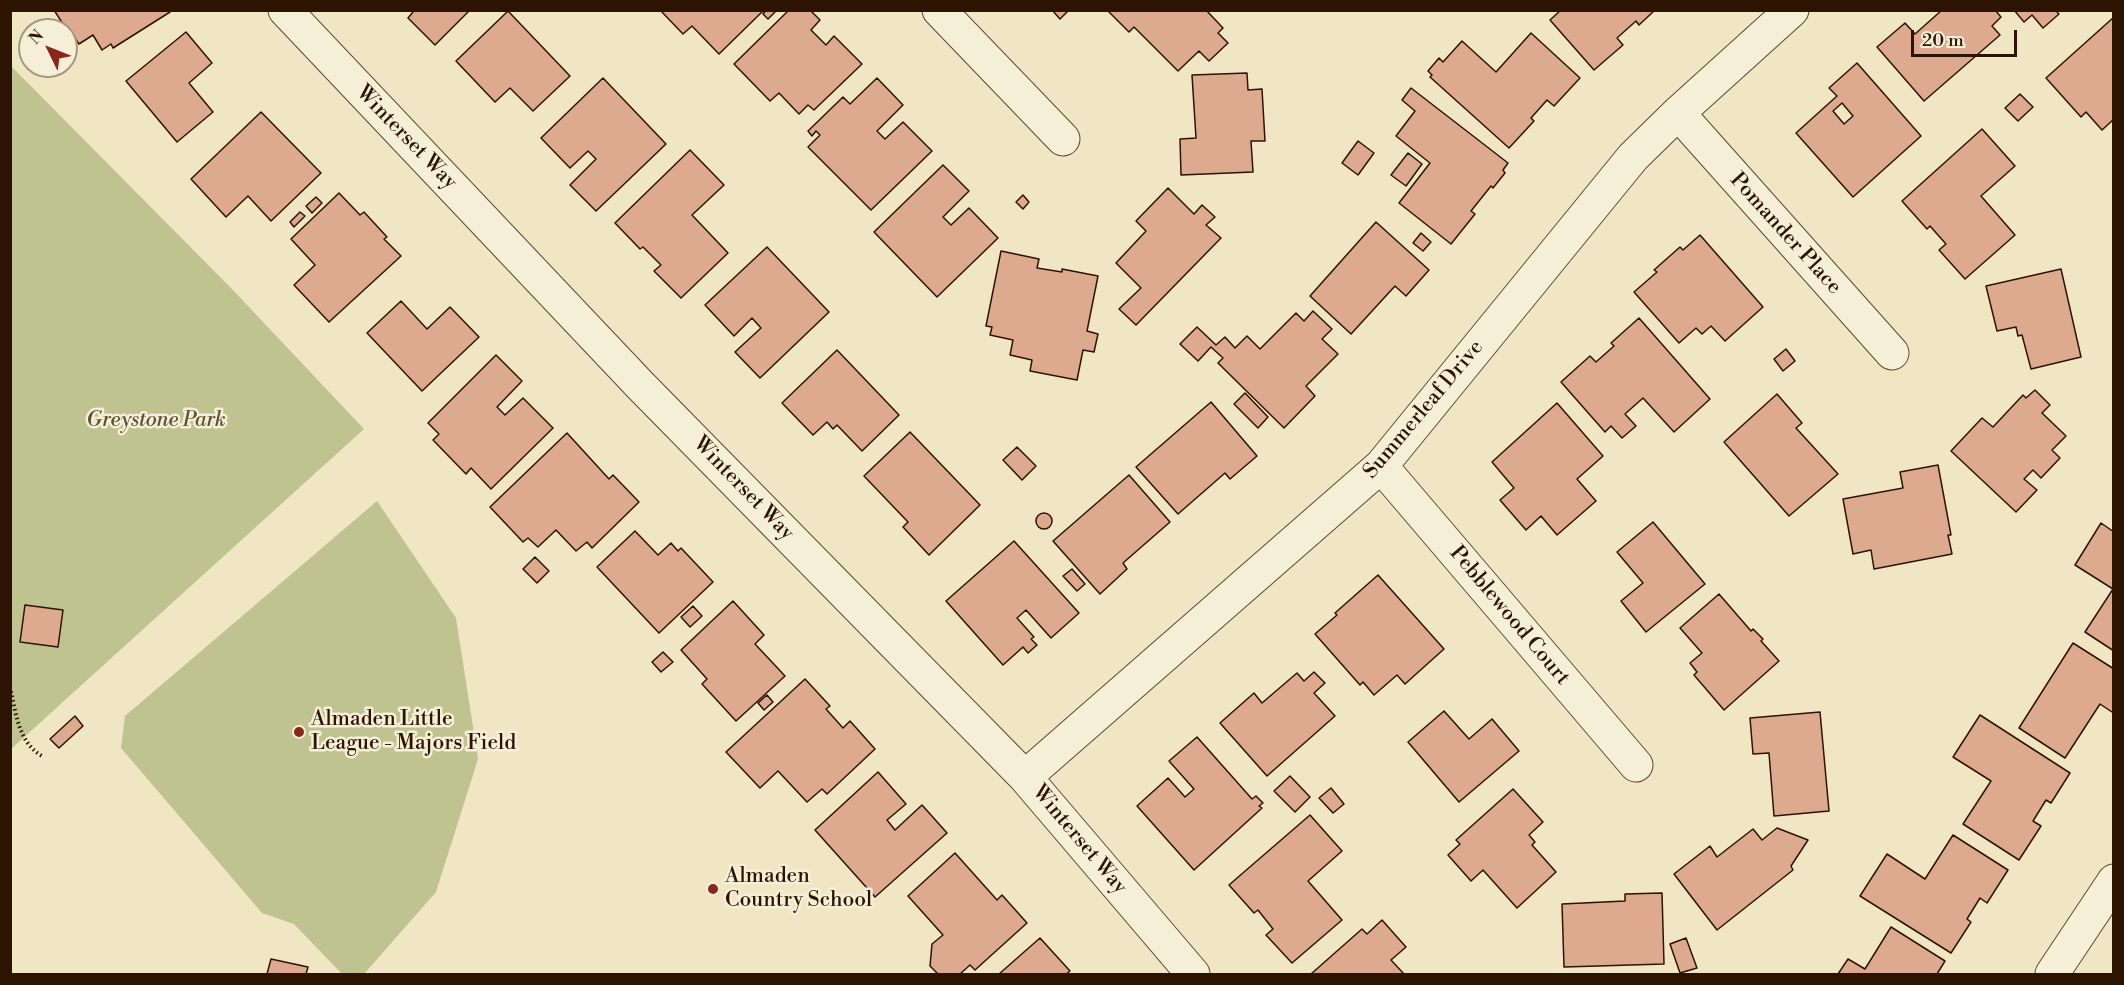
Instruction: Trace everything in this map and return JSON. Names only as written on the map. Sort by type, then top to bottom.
[{"type":"street","name":"Winterset Way","points":[[285,10],[649,393],[1025,777],[1193,975]]},
{"type":"street","points":[[939,10],[1063,138]]},
{"type":"street","name":"Summerleaf Drive","points":[[1025,777],[1381,466],[1633,157],[1792,10]]},
{"type":"street","name":"Pomander Place","points":[[1678,114],[1892,353]]},
{"type":"street","name":"Pebblewood Court","points":[[1381,466],[1636,765]]},
{"type":"street","points":[[2065,970],[2114,881]]},
{"type":"path","points":[[10,687],[23,737],[32,750],[42,756]]},
{"type":"green space","name":"Greystone Park","points":[[10,65],[18,73],[18,78],[23,78],[231,288],[364,429],[11,749]]},
{"type":"green space","name":"Almaden Little League - Majors Field","points":[[377,501],[456,618],[478,759],[436,892],[364,974],[342,974],[294,924],[262,913],[121,748],[125,716]]},
{"type":"building","points":[[54,10],[169,10],[170,12],[113,48],[111,44],[102,50],[93,35],[79,44],[78,18],[59,18]]},
{"type":"building","points":[[412,10],[470,10],[435,45],[408,18]]},
{"type":"building","points":[[660,10],[764,10],[719,54],[692,26],[683,34]]},
{"type":"building","points":[[766,10],[777,10],[768,19],[763,14]]},
{"type":"building","points":[[789,10],[810,10],[820,20],[811,30],[826,45],[834,36],[862,64],[814,110],[808,105],[799,114],[779,93],[770,101],[734,64]]},
{"type":"building","points":[[1052,10],[1069,10],[1060,19]]},
{"type":"building","points":[[1107,10],[1206,10],[1223,28],[1218,33],[1228,43],[1209,61],[1199,51],[1178,71],[1134,27],[1129,32]]},
{"type":"building","points":[[1561,10],[1655,10],[1639,25],[1636,21],[1617,38],[1623,45],[1594,70],[1550,20]]},
{"type":"building","points":[[1942,10],[1995,10],[2001,17],[1992,26],[2000,35],[1924,101],[1877,47],[1905,23],[1915,34]]},
{"type":"building","points":[[2014,10],[2055,10],[2059,14],[2043,28],[2032,15],[2024,22]]},
{"type":"building","points":[[508,11],[570,76],[533,111],[510,88],[495,102],[456,61]]},
{"type":"building","points":[[2114,17],[2114,119],[2102,130],[2086,112],[2081,117],[2046,78]]},
{"type":"building","points":[[186,32],[212,63],[189,83],[213,112],[177,142],[126,81]]},
{"type":"building","points":[[1531,33],[1580,78],[1554,106],[1547,100],[1531,118],[1534,121],[1509,148],[1430,77],[1432,75],[1428,71],[1439,58],[1443,62],[1462,41],[1496,72]]},
{"type":"building","points":[[1857,63],[1921,136],[1853,197],[1796,133],[1837,96],[1829,88]],"holes":[[[1842,103],[1853,116],[1844,124],[1833,111]]]},
{"type":"building","points":[[1247,73],[1248,90],[1262,89],[1265,141],[1251,141],[1253,172],[1181,175],[1180,139],[1196,138],[1192,75]]},
{"type":"building","points":[[603,78],[666,144],[596,211],[570,185],[596,159],[588,151],[570,168],[541,138]]},
{"type":"building","points":[[877,78],[903,105],[877,131],[885,139],[903,122],[932,151],[871,210],[808,147],[820,135],[816,131],[812,136],[808,131],[843,97],[850,104]]},
{"type":"building","points":[[1411,88],[1508,163],[1503,170],[1505,173],[1471,211],[1475,214],[1451,244],[1399,203],[1430,163],[1396,136],[1415,111],[1402,100]]},
{"type":"building","points":[[2020,94],[2033,107],[2018,121],[2005,108]]},
{"type":"building","points":[[261,112],[321,173],[271,221],[248,196],[226,217],[191,179]]},
{"type":"building","points":[[1982,129],[2015,166],[1981,196],[2015,235],[1965,279],[1939,250],[1946,244],[1930,226],[1927,229],[1902,201]]},
{"type":"building","points":[[1358,141],[1374,153],[1358,175],[1342,163]]},
{"type":"building","points":[[690,150],[724,185],[692,215],[728,253],[681,298],[654,271],[661,265],[643,247],[640,249],[615,223]]},
{"type":"building","points":[[1408,153],[1422,164],[1406,186],[1391,175]]},
{"type":"building","points":[[943,165],[969,191],[943,217],[951,225],[969,208],[998,238],[937,297],[874,232]]},
{"type":"building","points":[[1168,188],[1194,214],[1202,205],[1215,217],[1206,225],[1221,238],[1136,325],[1119,309],[1141,288],[1116,263],[1146,231],[1136,221]]},
{"type":"building","points":[[339,193],[360,215],[364,212],[387,237],[384,239],[401,256],[329,322],[294,285],[315,265],[291,239]]},
{"type":"building","points":[[1023,195],[1029,202],[1023,209],[1016,202]]},
{"type":"building","points":[[316,197],[322,203],[312,213],[306,206]]},
{"type":"building","points":[[300,212],[305,216],[294,227],[290,222]]},
{"type":"building","points":[[1376,222],[1429,270],[1406,296],[1395,286],[1351,334],[1310,296]]},
{"type":"building","points":[[1421,233],[1431,242],[1423,251],[1413,243]]},
{"type":"building","points":[[1700,235],[1763,307],[1725,341],[1711,326],[1702,334],[1696,328],[1679,343],[1634,292],[1680,247],[1683,250]]},
{"type":"building","points":[[767,247],[829,312],[760,378],[735,352],[761,328],[752,318],[734,336],[705,305]]},
{"type":"building","points":[[1001,251],[1039,259],[1037,268],[1062,272],[1062,269],[1098,276],[1087,331],[1098,334],[1094,352],[1083,350],[1077,380],[1030,371],[1032,360],[1010,355],[1013,340],[990,335],[992,327],[986,326]]},
{"type":"building","points":[[2061,269],[2081,357],[2031,369],[2022,335],[2018,336],[2016,327],[1997,331],[1986,286]]},
{"type":"building","points":[[401,301],[427,329],[450,307],[479,337],[422,391],[367,333]]},
{"type":"building","points":[[1313,311],[1332,329],[1322,339],[1338,354],[1306,386],[1315,396],[1284,428],[1218,363],[1223,358],[1211,347],[1198,361],[1180,344],[1197,327],[1216,345],[1225,337],[1235,348],[1247,336],[1260,349],[1296,313],[1304,321]]},
{"type":"building","points":[[1639,318],[1710,399],[1674,432],[1643,398],[1625,414],[1636,426],[1622,438],[1611,426],[1605,432],[1561,382],[1590,356],[1596,362],[1614,346],[1611,343]]},
{"type":"building","points":[[1786,349],[1795,361],[1783,371],[1774,359]]},
{"type":"building","points":[[837,350],[899,415],[862,451],[837,425],[833,429],[827,422],[813,435],[782,403]]},
{"type":"building","points":[[496,355],[522,381],[497,407],[505,415],[523,398],[553,428],[491,489],[471,468],[466,474],[433,440],[439,434],[428,423]]},
{"type":"building","points":[[2035,390],[2050,405],[2042,413],[2066,436],[2052,450],[2060,458],[2041,478],[2033,470],[2024,479],[2037,490],[2016,512],[1951,451],[1982,418],[1993,427],[2023,395],[2026,398]]},
{"type":"building","points":[[1245,393],[1268,417],[1258,428],[1234,404]]},
{"type":"building","points":[[1777,394],[1802,423],[1796,428],[1838,474],[1789,516],[1724,442]]},
{"type":"building","points":[[1211,402],[1257,456],[1230,479],[1225,473],[1178,514],[1136,467]]},
{"type":"building","points":[[1557,403],[1603,456],[1577,479],[1596,501],[1557,535],[1541,516],[1526,530],[1500,500],[1514,488],[1492,462]]},
{"type":"building","points":[[910,432],[980,505],[929,555],[903,527],[908,522],[864,476]]},
{"type":"building","points":[[567,433],[609,479],[613,475],[639,502],[592,548],[587,542],[576,551],[556,530],[538,547],[528,538],[523,542],[490,507]]},
{"type":"building","points":[[1017,447],[1036,466],[1022,480],[1003,460]]},
{"type":"building","points":[[1938,465],[1951,535],[1948,535],[1952,554],[1874,569],[1871,550],[1853,554],[1843,499],[1903,488],[1900,472]]},
{"type":"building","points":[[1129,475],[1170,522],[1123,563],[1127,569],[1100,594],[1053,541]]},
{"type":"building","points":[[1044,513],[1052,521],[1044,529],[1036,521]]},
{"type":"building","points":[[1653,522],[1705,584],[1646,632],[1621,601],[1643,583],[1617,552]]},
{"type":"building","points":[[2101,523],[2114,532],[2114,651],[2085,632],[2113,589],[2075,565]]},
{"type":"building","points":[[635,531],[658,555],[671,543],[678,551],[681,548],[713,582],[659,633],[597,567]]},
{"type":"building","points":[[1014,541],[1079,613],[1051,638],[1026,610],[1017,618],[1034,637],[1031,639],[1037,645],[1028,653],[1023,647],[1003,665],[946,601]]},
{"type":"building","points":[[535,557],[549,571],[537,583],[523,569]]},
{"type":"building","points":[[1072,569],[1085,584],[1077,591],[1063,576]]},
{"type":"building","points":[[1378,575],[1444,649],[1405,684],[1397,675],[1374,695],[1363,682],[1360,685],[1315,634]]},
{"type":"building","points":[[1719,594],[1751,631],[1753,629],[1763,639],[1761,641],[1779,661],[1724,710],[1694,675],[1697,672],[1690,663],[1702,653],[1680,628]]},
{"type":"building","points":[[733,601],[764,635],[755,644],[785,676],[736,721],[702,684],[707,679],[681,650]]},
{"type":"building","points":[[25,605],[63,610],[58,647],[20,642]]},
{"type":"building","points":[[693,606],[702,616],[690,627],[681,617]]},
{"type":"building","points":[[2073,643],[2114,669],[2114,710],[2112,712],[2100,704],[2065,758],[2019,728]]},
{"type":"building","points":[[663,652],[673,662],[661,672],[652,662]]},
{"type":"building","points":[[1314,672],[1325,683],[1314,693],[1335,716],[1267,776],[1220,723],[1254,693],[1262,703],[1297,673],[1304,681]]},
{"type":"building","points":[[805,679],[830,706],[826,709],[843,728],[850,721],[875,749],[827,794],[822,789],[807,802],[778,771],[760,788],[726,752]]},
{"type":"building","points":[[767,695],[773,702],[764,710],[758,703]]},
{"type":"building","points":[[1444,711],[1469,739],[1492,719],[1519,751],[1459,802],[1408,742]]},
{"type":"building","points":[[1820,712],[1829,811],[1774,816],[1769,753],[1753,754],[1750,718]]},
{"type":"building","points":[[1980,715],[2070,773],[2051,803],[2046,800],[2033,821],[2041,826],[2019,860],[1963,824],[1991,781],[1953,757]]},
{"type":"building","points":[[75,716],[83,726],[59,748],[50,739]]},
{"type":"building","points":[[1197,737],[1252,799],[1256,796],[1263,803],[1259,806],[1262,808],[1194,870],[1137,806],[1168,778],[1185,797],[1194,789],[1169,761]]},
{"type":"building","points":[[878,772],[906,804],[887,820],[895,830],[922,805],[947,833],[875,897],[815,830]]},
{"type":"building","points":[[1290,776],[1310,797],[1295,812],[1274,791]]},
{"type":"building","points":[[1331,788],[1344,804],[1333,813],[1319,798]]},
{"type":"building","points":[[1513,789],[1543,822],[1529,835],[1535,842],[1532,845],[1556,872],[1517,908],[1483,870],[1471,881],[1448,855],[1460,844],[1456,840]]},
{"type":"building","points":[[1310,815],[1342,851],[1308,881],[1342,920],[1292,963],[1266,935],[1273,929],[1258,910],[1254,913],[1229,885]]},
{"type":"building","points":[[1777,828],[1808,840],[1791,866],[1793,870],[1717,930],[1674,874],[1710,846],[1717,857],[1753,829],[1762,840]]},
{"type":"building","points":[[1953,835],[2008,870],[1987,903],[1980,898],[1967,919],[1971,922],[1951,953],[1860,896],[1887,854],[1925,879]]},
{"type":"building","points":[[955,853],[997,900],[1002,895],[1027,923],[975,970],[970,965],[960,974],[938,974],[930,966],[932,944],[943,935],[908,896]]},
{"type":"building","points":[[1662,893],[1664,964],[1564,967],[1562,904],[1625,901],[1625,894]]},
{"type":"building","points":[[1382,920],[1406,947],[1391,960],[1404,974],[1311,974],[1362,929],[1367,934]]},
{"type":"building","points":[[1891,927],[1945,961],[1937,974],[1838,974],[1848,959],[1865,969]]},
{"type":"building","points":[[1040,938],[1070,971],[1066,974],[999,974]]},
{"type":"building","points":[[1686,938],[1697,968],[1680,973],[1670,944]]},
{"type":"building","points":[[271,959],[308,967],[306,974],[267,974]]},
{"type":"place","name":"Almaden Little League - Majors Field","points":[[299,732]]},
{"type":"place","name":"Almaden Country School","points":[[713,889]]}]
